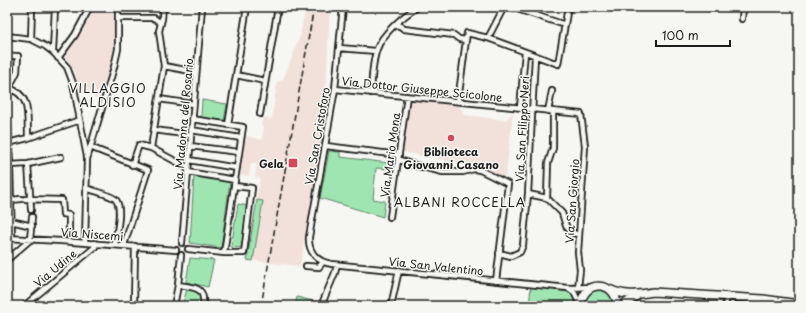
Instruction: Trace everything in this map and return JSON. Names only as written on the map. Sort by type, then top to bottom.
[{"type":"main road","points":[[581,306],[584,294],[593,287],[604,287],[621,294],[639,295]]},
{"type":"main road","points":[[609,289],[616,297],[617,306]]},
{"type":"main road","points":[[622,306],[639,295],[653,292],[799,304]]},
{"type":"street","points":[[31,39],[32,7]]},
{"type":"street","points":[[53,52],[55,7]]},
{"type":"street","points":[[58,58],[75,35],[90,7]]},
{"type":"street","points":[[87,159],[118,49],[118,7]]},
{"type":"street","points":[[151,148],[164,66],[159,31],[163,7]]},
{"type":"street","name":"Via Madonna del Rosario","points":[[182,243],[202,7]]},
{"type":"street","points":[[228,125],[247,7]]},
{"type":"street","points":[[260,114],[278,7]]},
{"type":"street","name":"Via San Cristoforo","points":[[323,262],[314,255],[310,248],[309,240],[335,89],[343,7]]},
{"type":"street","points":[[371,92],[376,51],[380,42],[395,26],[418,7]]},
{"type":"street","points":[[488,38],[504,7]]},
{"type":"street","points":[[511,7],[565,25]]},
{"type":"street","points":[[458,102],[467,33],[488,38],[558,64],[568,7]]},
{"type":"street","points":[[742,18],[743,7]]},
{"type":"street","points":[[118,18],[154,18],[161,23]]},
{"type":"street","points":[[395,26],[400,26],[404,29],[454,35],[459,39],[466,40]]},
{"type":"street","points":[[7,36],[31,39],[45,46],[67,67],[73,83],[87,159],[85,243]]},
{"type":"street","points":[[339,48],[376,51]]},
{"type":"street","points":[[520,108],[525,52]]},
{"type":"street","points":[[7,56],[18,56],[17,72],[8,88],[7,104],[11,200],[9,238]]},
{"type":"street","name":"Via San Filippo Neri","points":[[499,253],[511,256],[520,252],[523,244],[528,194],[535,56]]},
{"type":"street","points":[[164,66],[196,72]]},
{"type":"street","points":[[236,75],[265,81]]},
{"type":"street","points":[[8,88],[18,91],[24,98],[28,138]]},
{"type":"street","name":"Via Dottor Giuseppe Scicolone","points":[[335,89],[581,114]]},
{"type":"street","points":[[547,198],[548,163],[553,148],[551,111],[552,91]]},
{"type":"street","name":"Via Mario Mona","points":[[390,217],[408,96]]},
{"type":"street","points":[[159,98],[193,104]]},
{"type":"street","name":"Via San Giorgio","points":[[578,288],[580,270],[578,252],[585,146],[581,114]]},
{"type":"street","points":[[192,119],[243,127],[224,253]]},
{"type":"street","points":[[8,143],[28,138],[80,120]]},
{"type":"street","points":[[154,130],[191,132],[241,138]]},
{"type":"street","points":[[132,165],[138,145],[151,148],[188,170],[235,180]]},
{"type":"street","points":[[190,146],[239,152]]},
{"type":"street","points":[[326,146],[399,157],[410,164],[444,172],[480,170],[508,184],[496,281]]},
{"type":"street","points":[[90,148],[148,170],[124,245]]},
{"type":"street","points":[[10,165],[28,164],[61,156]]},
{"type":"street","points":[[189,160],[237,168]]},
{"type":"street","points":[[28,164],[25,199],[31,210]]},
{"type":"street","points":[[188,250],[244,253],[252,188],[234,186]]},
{"type":"street","points":[[86,188],[112,197],[116,200],[119,218],[115,245]]},
{"type":"street","points":[[528,194],[547,198],[562,213],[566,226],[571,232],[579,235]]},
{"type":"street","points":[[11,200],[62,200],[62,214],[69,215],[69,234]]},
{"type":"street","points":[[7,260],[30,240],[32,217]]},
{"type":"street","points":[[11,221],[32,226]]},
{"type":"street","name":"Via Niscemi","points":[[9,238],[124,245],[176,250]]},
{"type":"street","name":"Via Udine","points":[[24,306],[95,247],[95,243]]},
{"type":"street","points":[[181,255],[176,250],[177,245],[182,243],[186,245],[188,250]]},
{"type":"street","points":[[134,306],[135,246]]},
{"type":"street","points":[[181,255],[186,254],[188,250]]},
{"type":"street","points":[[174,306],[181,255]]},
{"type":"street","name":"Via San Valentino","points":[[306,266],[319,267],[323,262],[337,265],[568,288],[593,287]]},
{"type":"street","points":[[321,306],[337,265]]},
{"type":"street","points":[[391,306],[399,270]]},
{"type":"street","points":[[178,285],[200,290],[203,295],[203,306]]},
{"type":"street","points":[[568,288],[574,292],[581,306]]},
{"type":"street","points":[[725,306],[726,297]]},
{"type":"shaded area","points":[[95,7],[116,7],[114,55],[112,59],[113,63],[107,74],[109,77],[100,101],[79,88],[75,72],[65,56],[84,29]]},
{"type":"shaded area","points":[[306,7],[330,7],[326,87],[333,88],[300,266],[247,260],[260,178],[255,177],[257,164],[251,163],[249,176],[239,175],[246,136],[262,140],[264,127],[261,126],[263,117],[272,119],[277,82],[283,80],[300,36]]},
{"type":"shaded area","points":[[410,101],[459,105],[465,115],[505,120],[513,113],[505,176],[502,177],[483,169],[468,165],[403,152]]},
{"type":"green space","points":[[202,100],[227,104],[224,121],[201,117]]},
{"type":"green space","points":[[329,151],[340,152],[340,157],[389,163],[389,169],[376,168],[373,199],[385,201],[383,217],[320,198]]},
{"type":"green space","points":[[194,176],[230,181],[221,248],[190,243]]},
{"type":"green space","points":[[257,200],[263,201],[253,261],[247,260]]},
{"type":"green space","points":[[238,204],[249,206],[241,248],[231,247]]},
{"type":"green space","points":[[190,258],[214,260],[208,287],[186,282]]},
{"type":"green space","points":[[531,286],[569,292],[574,296],[575,306],[529,306]]},
{"type":"green space","points":[[187,289],[194,290],[198,293],[201,299],[201,306],[182,306]]},
{"type":"green space","points":[[602,289],[610,296],[613,306],[583,306],[583,300],[589,292]]},
{"type":"green space","points":[[297,297],[321,303],[319,306],[295,306]]},
{"type":"railway","points":[[261,306],[314,7]]},
{"type":"place","name":"Biblioteca Giovanni Casano","points":[[451,138]]},
{"type":"place","name":"Gela","points":[[293,163]]},
{"type":"district","name":"VILLAGGIO ALDISIO","points":[[108,95]]},
{"type":"district","name":"ALBANI ROCCELLA","points":[[460,202]]}]
